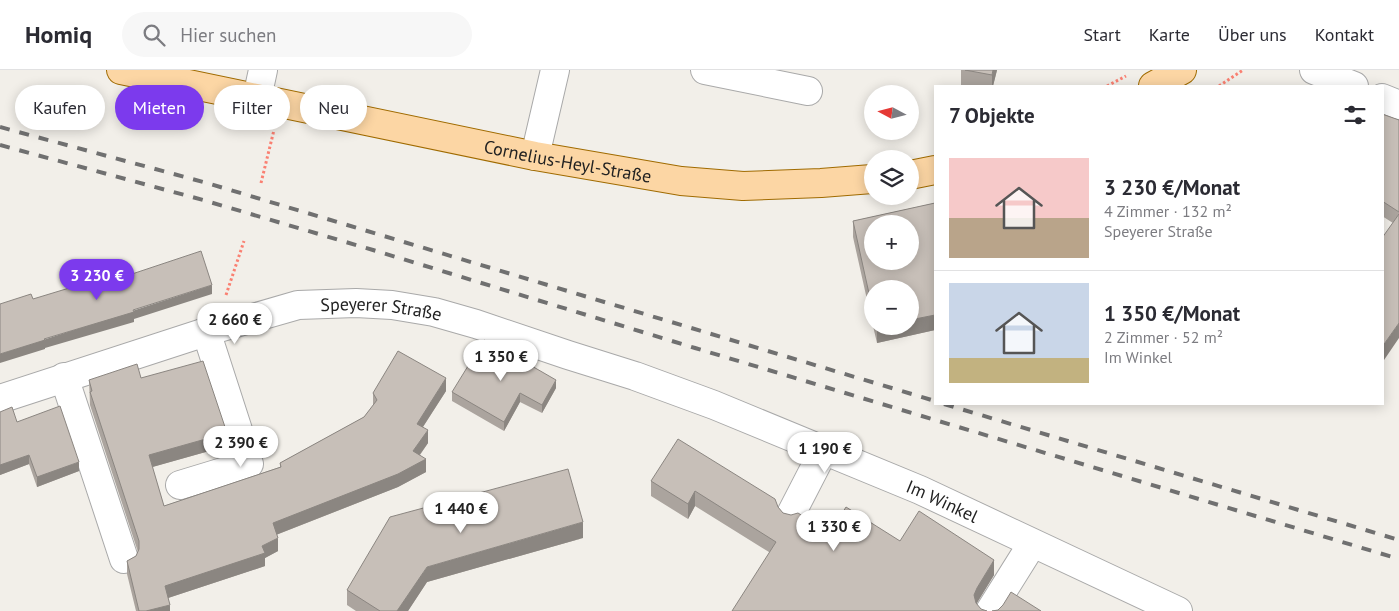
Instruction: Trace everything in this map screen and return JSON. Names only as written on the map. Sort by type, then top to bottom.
[{"type":"main road","name":"Cornelius-Heyl-Straße","points":[[124,70],[214,89]]},
{"type":"main road","points":[[1141,80],[1182,70]]},
{"type":"main road","name":"Cornelius-Heyl-Straße","points":[[290,105],[535,156],[681,180],[743,186],[864,180]]},
{"type":"main road","points":[[919,173],[934,170]]},
{"type":"street","points":[[260,85],[263,70]]},
{"type":"street","points":[[535,156],[555,70]]},
{"type":"street","points":[[705,70],[808,91]]},
{"type":"street","points":[[1314,70],[1352,85]]},
{"type":"street","points":[[1384,99],[1399,105]]},
{"type":"street","name":"Speyerer Straße","points":[[0,399],[206,331],[298,305],[356,302],[392,305],[434,312],[476,324]]},
{"type":"street","name":"Im Winkel","points":[[476,324],[634,376],[714,405],[920,490],[1178,611]]},
{"type":"street","points":[[180,485],[249,464],[206,331]]},
{"type":"street","points":[[64,377],[124,559]]},
{"type":"street","points":[[792,514],[824,450]]},
{"type":"street","points":[[990,611],[1032,544]]},
{"type":"path","points":[[1220,85],[1243,70]]},
{"type":"path","points":[[1112,85],[1141,80]]},
{"type":"path","points":[[261,183],[269,153]]},
{"type":"path","points":[[230,281],[244,241]]},
{"type":"building","points":[[965,70],[993,70],[992,75]]},
{"type":"building","points":[[1384,115],[1399,120],[1399,212],[1384,202]]},
{"type":"building","points":[[934,203],[934,315],[919,318],[919,280],[866,280],[853,221],[864,219],[864,270],[919,270],[919,215],[880,215]]},
{"type":"building","points":[[1399,214],[1399,323],[1384,344],[1384,235]]},
{"type":"building","points":[[201,251],[212,285],[133,310],[134,312],[0,354],[0,304],[31,294],[33,299],[122,272],[123,277]]},
{"type":"building","points":[[484,340],[556,380],[542,405],[520,393],[504,422],[452,392]]},
{"type":"building","points":[[398,351],[446,378],[417,424],[428,430],[413,451],[426,459],[398,474],[273,523],[278,538],[262,546],[265,553],[165,586],[170,605],[139,611],[127,561],[136,556],[139,549],[139,541],[90,392],[92,391],[89,380],[137,364],[141,378],[203,361],[227,433],[149,455],[164,506],[281,467],[280,463],[364,417],[377,400],[373,393]]},
{"type":"building","points":[[60,406],[79,462],[37,477],[29,455],[0,465],[0,412],[12,407],[17,422]]},
{"type":"building","points":[[678,439],[775,499],[783,513],[791,515],[798,513],[830,533],[846,507],[900,541],[919,511],[994,560],[974,595],[976,603],[981,609],[987,611],[732,611],[776,542],[695,491],[688,504],[651,481]]},
{"type":"building","points":[[568,469],[583,522],[427,567],[397,611],[380,611],[347,590],[390,517]]},
{"type":"building","points":[[1011,592],[1041,611],[992,611],[998,610],[1003,605]]},
{"type":"railway","points":[[0,127],[207,183],[934,401]]},
{"type":"railway","points":[[0,145],[203,200],[373,250],[1399,559]]},
{"type":"railway","points":[[947,405],[1399,540]]}]
